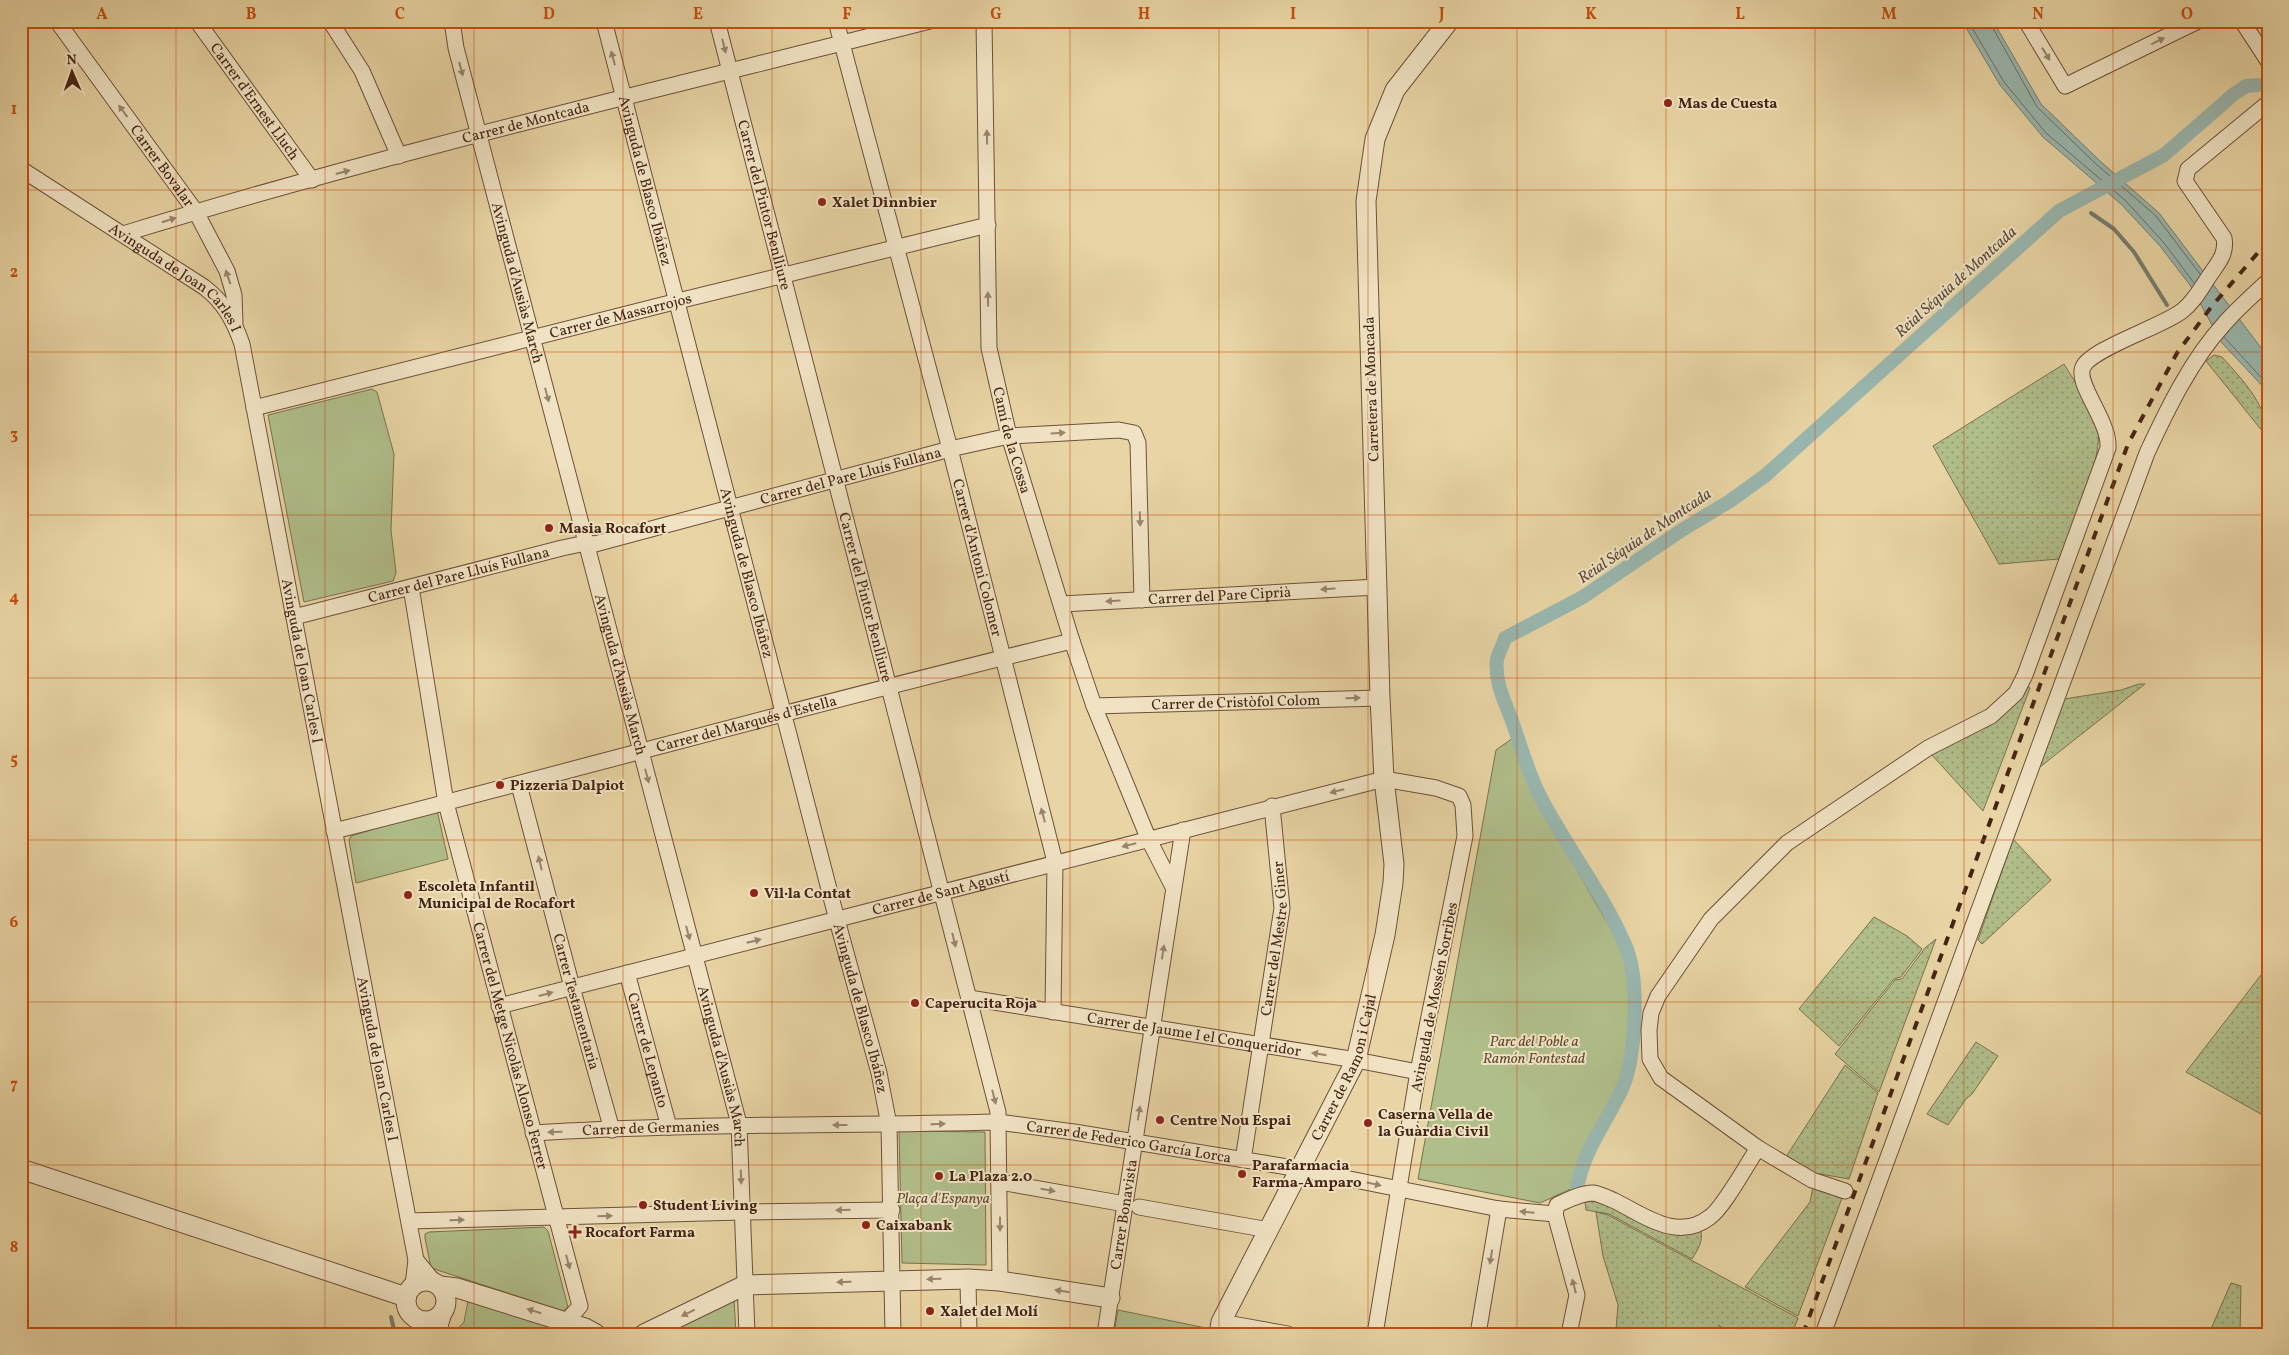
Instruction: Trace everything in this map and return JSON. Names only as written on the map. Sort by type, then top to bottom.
[{"type":"street","name":"Carrer Bovalar","points":[[57,21],[196,212],[227,271],[234,294],[236,325]]},
{"type":"street","name":"Carrer d'Ernest Lluch","points":[[197,21],[312,180]]},
{"type":"street","points":[[330,21],[362,70],[399,156]]},
{"type":"street","name":"Avinguda d'Ausiàs March","points":[[452,21],[456,48],[478,136],[739,1124],[747,1334]]},
{"type":"street","name":"Avinguda de Blasco Ibáñez","points":[[604,21],[837,920],[880,1073],[889,1125]]},
{"type":"street","name":"Carrer del Pintor Benlliure","points":[[717,21],[887,687],[942,892],[998,1112],[998,1122]]},
{"type":"street","name":"Carrer d'Antoni Colomer","points":[[836,21],[950,449],[1055,862],[1053,1012]]},
{"type":"street","name":"Carrer de Montcada","points":[[123,234],[196,212],[623,95],[730,71],[930,21]]},
{"type":"street","name":"Camí de la Cossa","points":[[984,21],[989,348],[1010,436],[1072,641],[1094,706],[1149,840]]},
{"type":"street","name":"Carretera de Moncada","points":[[1384,779],[1366,200],[1375,139],[1396,90],[1449,21]]},
{"type":"street","points":[[2026,21],[2065,86],[2198,21]]},
{"type":"street","points":[[2242,21],[2268,61]]},
{"type":"street","points":[[1844,1191],[1812,1180],[1758,1148],[1661,1078],[1650,1059],[1651,1013],[1658,996],[1681,959],[1715,914],[1787,843],[1928,748],[1991,716],[2016,693],[2025,675],[2108,448],[2106,430],[2085,387],[2081,373],[2083,367],[2100,353],[2174,317],[2190,304],[2222,257],[2225,244],[2224,238],[2185,181],[2185,175],[2188,169],[2268,103]]},
{"type":"street","name":"Avinguda de Joan Carles I","points":[[21,169],[214,294],[236,325],[242,344],[416,1260],[410,1291]]},
{"type":"street","name":"Carrer de Massarrojos","points":[[254,408],[895,246],[988,225]]},
{"type":"street","points":[[1823,1334],[2147,453],[2172,403],[2212,339],[2223,324],[2268,281]]},
{"type":"street","name":"Carrer del Pare Lluís Fullana","points":[[294,617],[586,543],[595,544],[950,449],[1010,436],[1119,430],[1134,433],[1138,444],[1142,600]]},
{"type":"street","name":"Carrer del Metge Nicolàs Alonso Ferrer","points":[[411,587],[446,803],[580,1306],[566,1322]]},
{"type":"street","name":"Carrer del Pare Ciprià","points":[[1061,604],[1377,587]]},
{"type":"street","name":"Carrer del Marqués d'Estella","points":[[334,831],[519,785],[887,687],[1072,641]]},
{"type":"street","name":"Carrer de Cristòfol Colom","points":[[1094,706],[1380,698]]},
{"type":"street","name":"Carrer de Sant Agustí","points":[[499,1006],[1055,862],[1149,840],[1272,806],[1384,779]]},
{"type":"street","name":"Carrer de Ramon i Cajal","points":[[1220,1328],[1356,1060],[1384,935],[1393,883],[1394,864],[1384,779]]},
{"type":"street","name":"Avinguda de Mossén Sorribes","points":[[1376,1334],[1418,1072],[1464,836],[1465,817],[1459,796],[1436,788],[1384,779]]},
{"type":"street","name":"Carrer Testamentaria","points":[[519,785],[612,1130]]},
{"type":"street","name":"Carrer del Mestre Giner","points":[[1243,1160],[1282,908],[1272,806]]},
{"type":"street","name":"Carrer Bonavista","points":[[1105,1334],[1110,1298],[1132,1206],[1134,1142],[1183,830]]},
{"type":"street","points":[[1149,840],[1173,887]]},
{"type":"street","name":"Carrer de Lepanto","points":[[627,973],[669,1127]]},
{"type":"street","name":"Carrer de Jaume I el Conqueridor","points":[[968,998],[1356,1060],[1418,1072]]},
{"type":"street","points":[[894,1334],[889,1125],[998,1122],[1000,1281]]},
{"type":"street","name":"Carrer de Federico García Lorca","points":[[998,1122],[1300,1169],[1499,1209],[1555,1214]]},
{"type":"street","name":"Carrer de Germanies","points":[[533,1133],[739,1124],[889,1125]]},
{"type":"street","points":[[1569,1334],[1577,1295],[1555,1214],[1557,1205],[1572,1198],[1594,1193],[1627,1207],[1656,1224],[1676,1228],[1699,1224],[1712,1216],[1758,1148]]},
{"type":"street","points":[[21,1169],[410,1291]]},
{"type":"street","points":[[1000,1182],[1269,1230]]},
{"type":"street","points":[[1478,1334],[1499,1209]]},
{"type":"street","points":[[409,1222],[742,1212],[892,1210]]},
{"type":"street","name":"Avinguda de Joan Carles I","points":[[416,1260],[437,1284]]},
{"type":"street","points":[[968,1279],[969,1334]]},
{"type":"street","points":[[644,1334],[745,1285],[968,1279],[1000,1281],[1110,1298]]},
{"type":"street","points":[[437,1284],[447,1300],[444,1312],[430,1329],[407,1309],[410,1291],[420,1281],[437,1284],[457,1288],[585,1328],[596,1334]]},
{"type":"street","points":[[1220,1328],[1288,1334]]},
{"type":"green space","points":[[2214,355],[2222,357],[2254,395],[2264,417],[2268,442],[2266,441],[2267,437],[2206,361]]},
{"type":"green space","points":[[2064,364],[2088,405],[2098,428],[2096,458],[2091,476],[2059,559],[1999,564],[1933,446]]},
{"type":"green space","points":[[372,389],[377,392],[394,454],[391,530],[396,573],[393,581],[304,602],[268,415]]},
{"type":"green space","points":[[2145,684],[2040,767],[2037,766],[2064,699],[2121,690]]},
{"type":"green space","points":[[2028,686],[2030,688],[1983,811],[1931,754],[2002,716],[2013,706]]},
{"type":"green space","name":"Parc del Poble a Ramón Fontestad","points":[[1513,738],[1533,794],[1623,950],[1631,1002],[1625,1064],[1619,1087],[1585,1148],[1577,1171],[1575,1187],[1540,1203],[1418,1179],[1496,750]]},
{"type":"green space","points":[[437,810],[448,859],[356,883],[349,840],[351,836]]},
{"type":"green space","points":[[2013,839],[2051,880],[1982,944],[1978,940]]},
{"type":"green space","points":[[1874,917],[1907,936],[1922,949],[1901,977],[1894,979],[1839,1046],[1799,1009]]},
{"type":"green space","points":[[1936,939],[1879,1092],[1835,1054],[1895,980],[1902,979],[1925,948]]},
{"type":"green space","points":[[2268,966],[2268,1118],[2186,1072]]},
{"type":"green space","points":[[1976,1042],[1998,1056],[1948,1125],[1927,1114]]},
{"type":"green space","points":[[1845,1065],[1878,1093],[1849,1179],[1814,1173],[1786,1157]]},
{"type":"green space","name":"Plaça d'Espanya","points":[[899,1131],[985,1132],[986,1265],[902,1263]]},
{"type":"green space","points":[[1813,1187],[1818,1187],[1842,1198],[1798,1316],[1745,1287],[1810,1202]]},
{"type":"green space","points":[[1595,1201],[1701,1231],[1700,1245],[1692,1259],[1609,1214],[1586,1210],[1585,1202]]},
{"type":"green space","points":[[1596,1212],[1608,1215],[1798,1318],[1792,1334],[1733,1334],[1718,1325],[1730,1334],[1626,1334],[1616,1329],[1618,1305],[1603,1256]]},
{"type":"green space","points":[[544,1227],[548,1231],[568,1307],[563,1311],[431,1268],[425,1238],[425,1234],[429,1232]]},
{"type":"green space","points":[[2231,1283],[2241,1286],[2240,1334],[2214,1334],[2211,1329]]},
{"type":"green space","points":[[734,1299],[736,1334],[661,1334]]},
{"type":"green space","points":[[468,1301],[587,1334],[453,1334],[464,1322]]},
{"type":"green space","points":[[1118,1310],[1206,1328],[1203,1334],[1114,1334]]},
{"type":"water","points":[[1962,21],[1993,21],[2041,104],[2100,161],[2159,213],[2268,357],[2268,392],[2222,343],[2190,285],[2160,246],[2121,204],[2043,137],[2000,85]]},
{"type":"waterway","name":"Reial Séquia de Montcada","points":[[1577,1189],[1584,1162],[1622,1089],[1627,1075],[1633,1039],[1635,998],[1633,979],[1626,947],[1617,927],[1550,815],[1528,769],[1497,675],[1497,659],[1505,638],[1583,597],[1682,530],[1730,501],[1766,475],[2059,211],[2164,155],[2234,94],[2246,86],[2258,85]]},
{"type":"waterway","points":[[2091,213],[2114,229],[2134,252],[2167,305]]},
{"type":"waterway","points":[[391,1317],[395,1334]]},
{"type":"railway","points":[[1803,1334],[2128,444],[2177,353],[2212,306],[2268,241]]},
{"type":"place","name":"Mas de Cuesta","points":[[1668,103]]},
{"type":"place","name":"Xalet Dinnbier","points":[[822,202]]},
{"type":"place","name":"Masia Rocafort","points":[[549,528]]},
{"type":"place","name":"Pizzeria Dalpiot","points":[[500,785]]},
{"type":"place","name":"Vil·la Contat","points":[[754,893]]},
{"type":"place","name":"Escoleta Infantil Municipal de Rocafort","points":[[408,895]]},
{"type":"place","name":"Caperucita Roja","points":[[915,1003]]},
{"type":"place","name":"Centre Nou Espai","points":[[1160,1120]]},
{"type":"place","name":"Caserna Vella de la Guàrdia Civil","points":[[1368,1123]]},
{"type":"place","name":"Parafarmacia Farma-Amparo","points":[[1242,1174]]},
{"type":"place","name":"La Plaza 2.0","points":[[939,1176]]},
{"type":"place","name":"Student Living","points":[[643,1205]]},
{"type":"place","name":"Caixabank","points":[[866,1225]]},
{"type":"place","name":"Rocafort Farma","points":[[575,1232]]},
{"type":"place","name":"Xalet del Molí","points":[[930,1311]]}]
